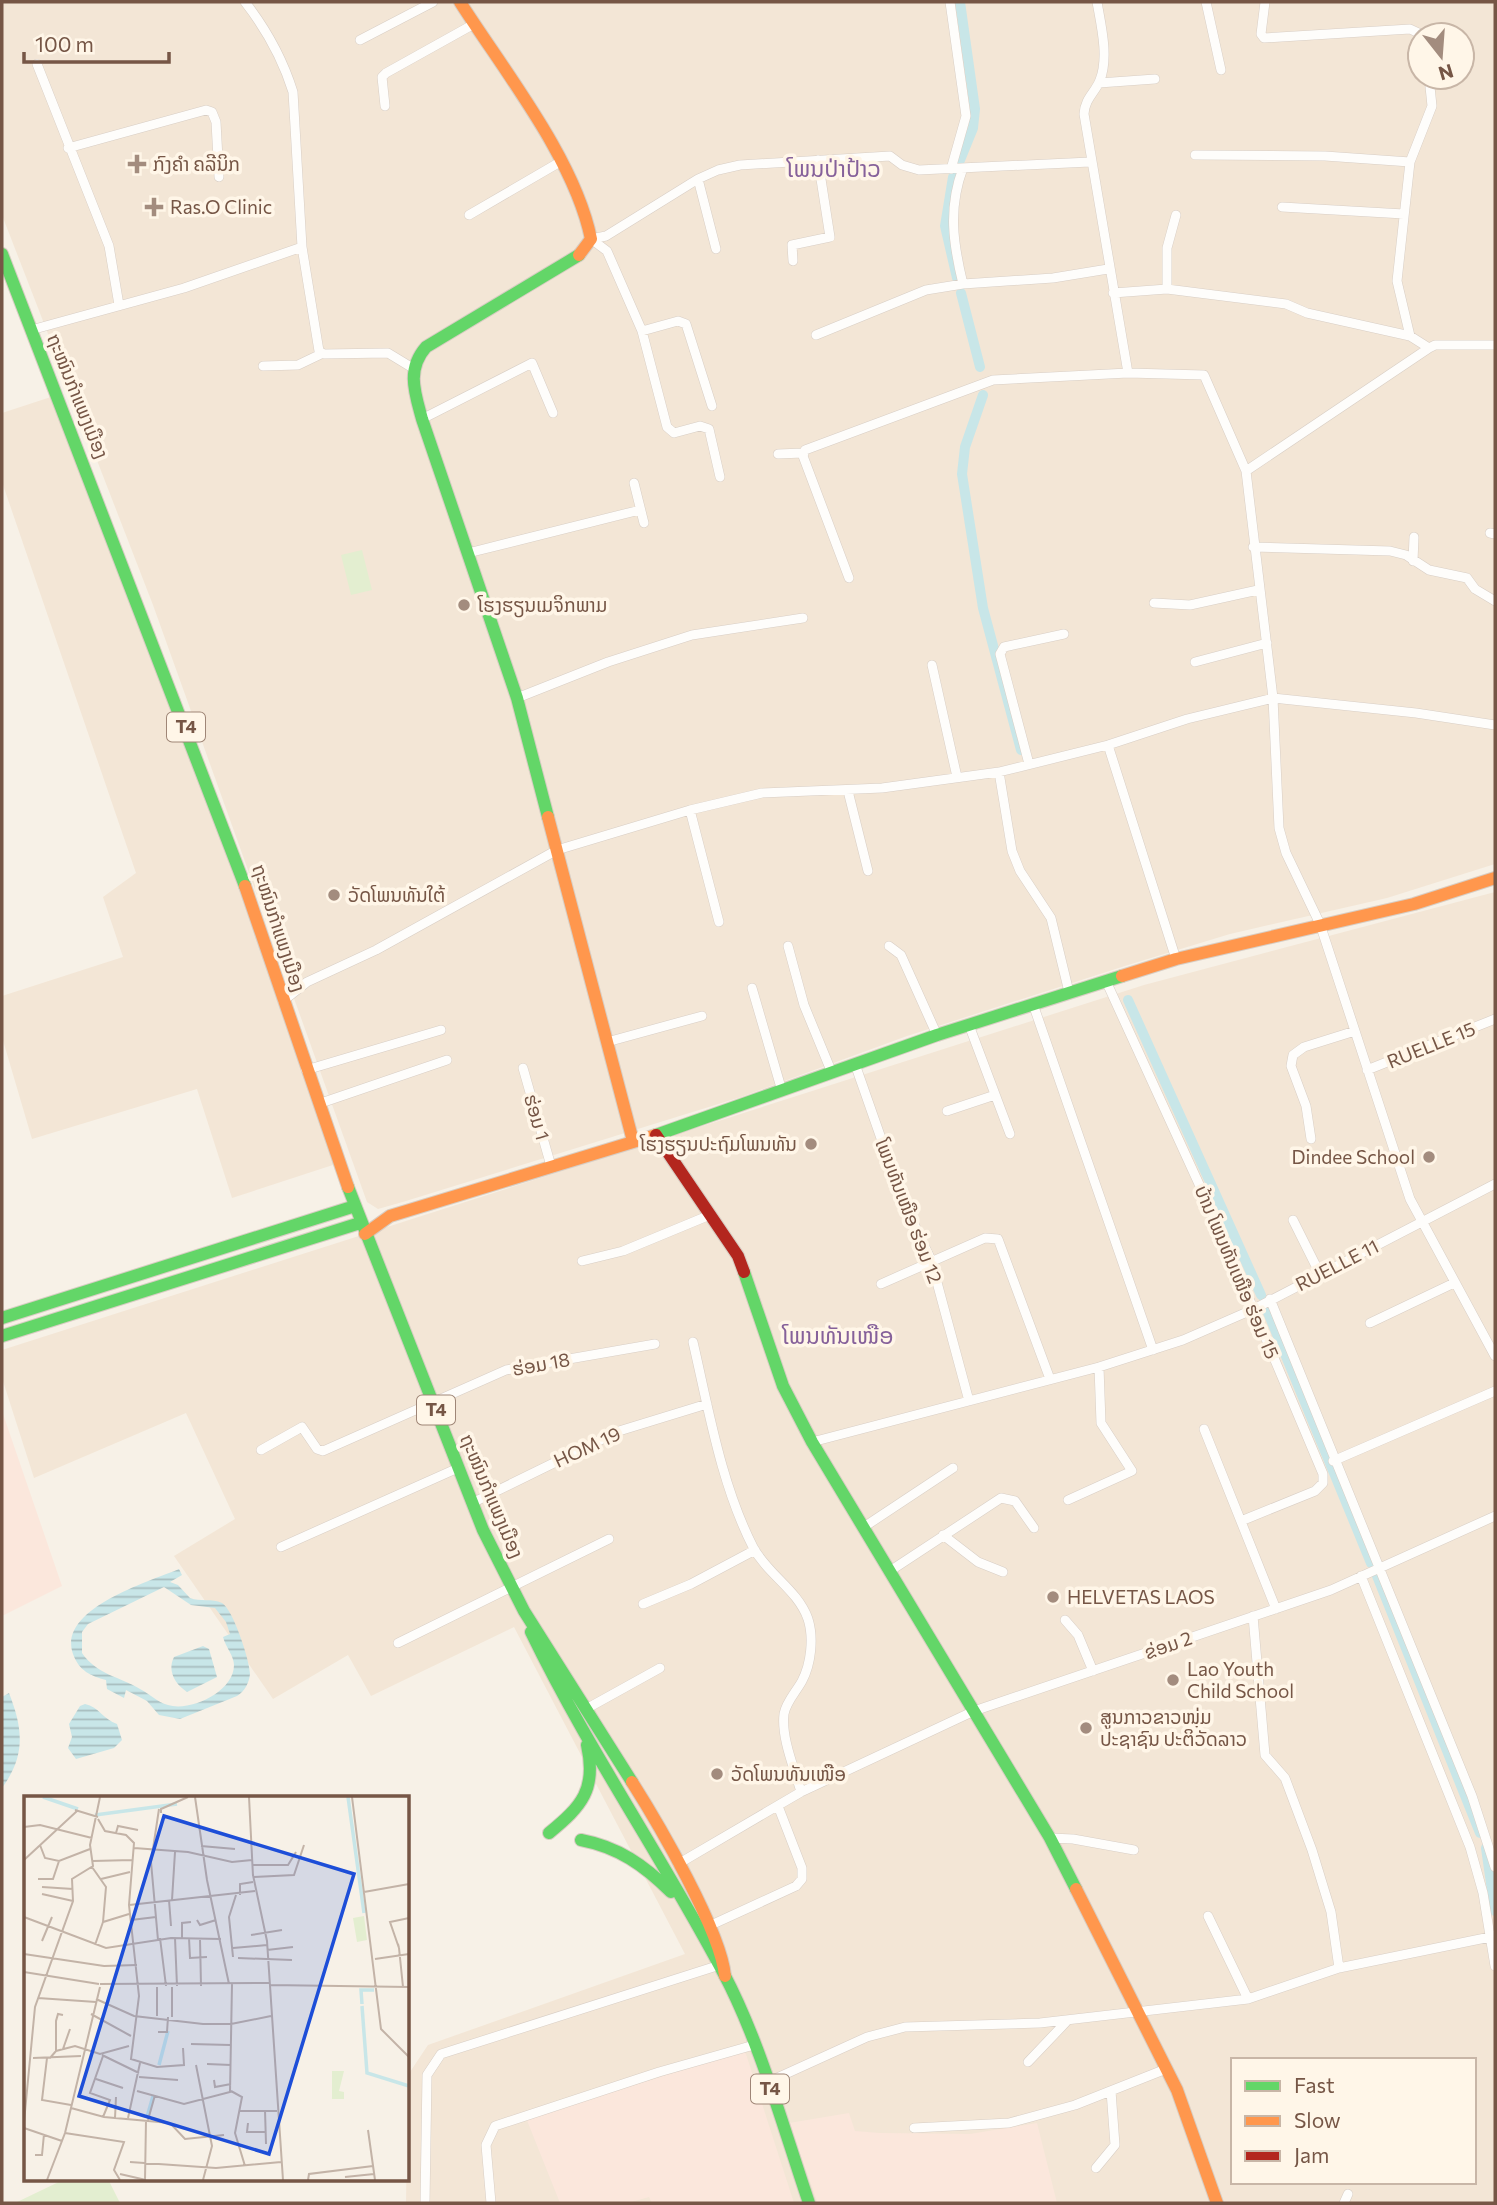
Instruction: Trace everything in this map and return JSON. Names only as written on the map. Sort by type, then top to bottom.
[{"type":"street","points":[[245,2],[261,23],[287,74],[293,92],[302,247],[321,354]]},
{"type":"street","points":[[360,40],[433,2]]},
{"type":"street","points":[[460,2],[560,162],[589,222],[591,239],[582,253],[426,347],[416,355],[411,367],[422,419],[517,698],[633,1141]]},
{"type":"street","points":[[950,2],[966,116],[951,169]]},
{"type":"street","points":[[1097,2],[1103,43],[1099,83],[1085,100],[1090,162],[1128,373]]},
{"type":"street","points":[[1206,2],[1221,70]]},
{"type":"street","points":[[1265,2],[1261,34],[1264,38],[1406,29]]},
{"type":"street","points":[[385,106],[382,77],[386,73],[474,24]]},
{"type":"street","points":[[37,64],[109,246],[120,305]]},
{"type":"street","points":[[1099,83],[1155,79]]},
{"type":"street","points":[[1410,335],[1397,281],[1410,162],[1432,106],[1430,91]]},
{"type":"street","points":[[68,148],[206,110],[212,112],[216,122],[219,177]]},
{"type":"street","points":[[1195,155],[1325,156],[1410,162]]},
{"type":"street","points":[[591,239],[607,236],[698,179],[740,165],[890,156],[910,169],[1090,162]]},
{"type":"street","points":[[793,261],[792,245],[830,237],[818,160]]},
{"type":"street","points":[[469,215],[560,162]]},
{"type":"street","points":[[963,167],[951,220],[952,239],[964,284]]},
{"type":"street","points":[[698,179],[716,249]]},
{"type":"street","points":[[1282,207],[1405,214]]},
{"type":"street","points":[[1167,289],[1170,255],[1167,248],[1176,215]]},
{"type":"street","points":[[591,239],[607,251],[642,331],[667,427],[674,433],[700,426],[709,429],[720,477]]},
{"type":"street","points":[[31,330],[236,273],[302,247]]},
{"type":"street","name":"ຖະໜົນກຳແພງເມືອງ","points":[[2,254],[233,849],[306,1070],[321,1103],[363,1228],[472,1503],[524,1611],[637,1788],[709,1926],[722,1969],[768,2082],[809,2203]]},
{"type":"street","points":[[816,335],[926,290],[964,284],[1053,278],[1108,269]]},
{"type":"street","points":[[1113,293],[1167,289],[1286,304],[1307,313],[1410,335],[1429,348]]},
{"type":"street","points":[[642,331],[678,321],[686,324],[712,406]]},
{"type":"street","points":[[1246,471],[1429,348],[1435,345],[1495,345]]},
{"type":"street","points":[[263,366],[298,365],[321,354],[388,353],[411,367]]},
{"type":"street","points":[[422,419],[532,363],[553,413]]},
{"type":"street","points":[[778,454],[803,453],[993,380],[1128,373],[1203,375],[1246,471],[1258,590],[1273,698],[1279,828],[1297,881],[1320,924],[1420,1222],[1495,1356]]},
{"type":"street","points":[[803,453],[849,578]]},
{"type":"street","points":[[634,483],[644,523]]},
{"type":"street","points":[[468,553],[640,510]]},
{"type":"street","points":[[1413,561],[1414,537]]},
{"type":"street","points":[[1253,547],[1390,551],[1406,555],[1429,570],[1467,578],[1475,589],[1495,601]]},
{"type":"street","points":[[1154,603],[1190,605],[1258,590]]},
{"type":"street","points":[[517,698],[608,662],[692,635],[803,618]]},
{"type":"street","points":[[1029,764],[1000,654],[1004,647],[1064,634]]},
{"type":"street","points":[[1195,662],[1267,643]]},
{"type":"street","points":[[932,665],[957,778]]},
{"type":"street","points":[[283,1000],[307,982],[376,950],[557,850],[690,810],[762,793],[848,791],[999,772],[1108,746],[1187,719],[1273,698],[1416,713],[1495,725]]},
{"type":"street","points":[[1108,746],[1176,959]]},
{"type":"street","points":[[999,772],[1016,864],[1051,918],[1069,992]]},
{"type":"street","points":[[848,791],[868,871]]},
{"type":"street","points":[[690,810],[719,922]]},
{"type":"street","points":[[2,1336],[363,1228],[390,1216],[656,1135],[937,1035],[1176,959],[1414,904],[1492,879]]},
{"type":"street","points":[[788,946],[804,1005],[832,1073]]},
{"type":"street","points":[[889,946],[901,955],[937,1035]]},
{"type":"street","name":"ບ້ານ ໂພນທັນເໜືອ ຮ່ອມ 15","points":[[1106,981],[1254,1309],[1323,1474],[1323,1483],[1315,1490],[1241,1521]]},
{"type":"street","points":[[752,988],[782,1091]]},
{"type":"street","points":[[1033,1004],[1153,1350]]},
{"type":"street","points":[[607,1042],[702,1016]]},
{"type":"street","name":"RUELLE 15","points":[[1367,1070],[1495,1019]]},
{"type":"street","points":[[970,1025],[1010,1134]]},
{"type":"street","points":[[306,1070],[441,1030]]},
{"type":"street","points":[[1311,1139],[1306,1106],[1291,1066],[1293,1055],[1304,1047],[1355,1031]]},
{"type":"street","points":[[321,1103],[447,1060]]},
{"type":"street","name":"ໂພນທັນເໜືອ ຮ່ອມ 12","points":[[855,1064],[904,1201],[931,1260],[969,1401]]},
{"type":"street","name":"ຮ່ອມ 1","points":[[523,1068],[551,1166]]},
{"type":"street","points":[[947,1111],[995,1095]]},
{"type":"street","points":[[656,1135],[738,1256],[783,1385],[812,1442],[1050,1838],[1177,2090],[1217,2203]]},
{"type":"street","name":"RUELLE 11","points":[[812,1442],[1099,1367],[1153,1350],[1254,1309],[1495,1184]]},
{"type":"street","points":[[2,1318],[355,1206]]},
{"type":"street","points":[[582,1261],[623,1251],[710,1215]]},
{"type":"street","points":[[1293,1220],[1320,1274]]},
{"type":"street","points":[[881,1284],[985,1238],[998,1240],[1051,1379]]},
{"type":"street","points":[[1370,1323],[1454,1283]]},
{"type":"street","points":[[1270,1299],[1333,1461],[1472,1796],[1495,1867]]},
{"type":"street","points":[[693,1342],[728,1486],[755,1550],[793,1593],[807,1618],[810,1630],[809,1663],[785,1713],[785,1727],[801,1793]]},
{"type":"street","name":"ຮ່ອມ 18","points":[[261,1450],[302,1427],[317,1449],[323,1451],[506,1370],[655,1344]]},
{"type":"street","points":[[1068,1500],[1132,1471],[1101,1423],[1099,1367]]},
{"type":"street","points":[[1333,1461],[1495,1391]]},
{"type":"street","name":"HOM 19","points":[[472,1503],[618,1431],[707,1404]]},
{"type":"street","points":[[1203,1429],[1276,1609]]},
{"type":"street","points":[[281,1547],[458,1468]]},
{"type":"street","points":[[864,1527],[953,1468]]},
{"type":"street","points":[[890,1572],[1005,1497],[1015,1501],[1034,1528]]},
{"type":"street","name":"ຂ່ອມ 2","points":[[678,1864],[801,1793],[974,1712],[1276,1609],[1361,1576],[1495,1516]]},
{"type":"street","points":[[943,1535],[978,1562],[1003,1572]]},
{"type":"street","points":[[398,1643],[609,1539]]},
{"type":"street","points":[[643,1604],[691,1584],[755,1550]]},
{"type":"street","points":[[1361,1576],[1470,1847],[1493,1937],[1495,1966]]},
{"type":"street","name":"ຖະໜົນກຳແພງເມືອງ","points":[[524,1611],[547,1667],[722,1969]]},
{"type":"street","points":[[1253,1616],[1265,1755],[1286,1777],[1312,1850],[1331,1912],[1339,1968]]},
{"type":"street","points":[[1065,1620],[1078,1635],[1093,1671]]},
{"type":"street","points":[[586,1709],[660,1668]]},
{"type":"street","points":[[549,1833],[576,1810],[588,1793],[592,1765],[582,1727]]},
{"type":"street","points":[[622,1796],[637,1788]]},
{"type":"street","points":[[709,1926],[796,1886],[802,1879],[802,1868],[778,1806]]},
{"type":"street","points":[[632,1815],[648,1807]]},
{"type":"street","points":[[1050,1838],[1073,1839],[1133,1850]]},
{"type":"street","points":[[581,1840],[606,1844],[625,1853],[645,1867],[682,1904]]},
{"type":"street","points":[[1208,1916],[1248,1998]]},
{"type":"street","points":[[768,2082],[867,2037],[905,2026],[1068,2021],[1248,1998],[1339,1968],[1493,1937]]},
{"type":"street","points":[[425,2203],[427,2075],[441,2054],[722,1969]]},
{"type":"street","points":[[1028,2062],[1068,2021]]},
{"type":"street","points":[[491,2203],[486,2146],[495,2126],[659,2072],[754,2045]]},
{"type":"street","points":[[914,2128],[1009,2123],[1111,2091],[1166,2069]]},
{"type":"street","points":[[1096,2168],[1115,2145],[1111,2091]]},
{"type":"street","points":[[1344,2203],[1349,2194]]},
{"type":"shaded area","points":[[2,2],[1495,2],[1495,864],[1387,898],[1230,934],[1128,965],[907,1036],[741,1097],[378,1209],[367,1202],[153,605],[2,215]]},
{"type":"shaded area","points":[[57,395],[155,642],[339,1163],[232,1198],[197,1089],[32,1139],[2,1037],[2,996],[123,957],[103,897],[136,873],[2,482],[2,413]]},
{"type":"shaded area","points":[[1495,892],[1495,2203],[406,2203],[406,2180],[410,2180],[410,2072],[428,2045],[685,1954],[514,1627],[371,1696],[348,1655],[273,1699],[174,1556],[235,1519],[186,1413],[34,1478],[2,1378],[2,1350],[1144,985]]},
{"type":"shaded area","points":[[2,1411],[62,1586],[2,1616]]},
{"type":"shaded area","points":[[745,2051],[794,2203],[652,2203],[649,2197],[628,2203],[560,2203],[526,2118]]},
{"type":"shaded area","points":[[849,2113],[855,2131],[880,2133],[970,2134],[1037,2123],[1057,2203],[818,2203],[789,2123]]},
{"type":"green space","points":[[362,550],[372,590],[351,595],[341,555]]},
{"type":"green space","points":[[63,2180],[108,2180],[120,2203],[15,2203]]},
{"type":"water","points":[[179,1569],[182,1575],[170,1582],[178,1585],[190,1598],[222,1603],[226,1607],[240,1636],[250,1674],[249,1681],[237,1696],[180,1719],[159,1715],[147,1701],[126,1690],[124,1698],[107,1689],[106,1680],[86,1672],[79,1665],[73,1654],[72,1638],[78,1624],[108,1600]],"holes":[[[164,1587],[191,1605],[215,1608],[226,1622],[230,1634],[223,1637],[234,1665],[227,1684],[199,1703],[188,1706],[164,1704],[94,1666],[82,1653],[82,1632],[88,1624]]]},
{"type":"water","points":[[203,1646],[209,1649],[217,1677],[187,1692],[173,1677],[172,1662],[174,1657]]},
{"type":"water","points":[[9,1693],[17,1718],[20,1742],[15,1764],[2,1788],[2,1697]]},
{"type":"water","points":[[85,1704],[117,1724],[122,1740],[114,1748],[76,1759],[68,1748],[72,1737],[69,1724],[80,1706]]},
{"type":"waterway","points":[[960,2],[975,109],[973,128],[960,160]]},
{"type":"waterway","points":[[953,177],[945,226],[957,278]]},
{"type":"waterway","points":[[961,293],[980,367]]},
{"type":"waterway","points":[[983,395],[965,447],[962,474],[983,608],[1021,750]]},
{"type":"waterway","points":[[1128,1000],[1261,1295]]},
{"type":"waterway","points":[[1267,1310],[1371,1563]]},
{"type":"waterway","points":[[1377,1576],[1480,1833]]},
{"type":"waterway","points":[[1486,1848],[1495,1911]]},
{"type":"traffic: fast","points":[[2,254],[245,886]]},
{"type":"traffic: fast","points":[[548,817],[517,698],[422,419],[414,373],[426,347],[579,255]]},
{"type":"traffic: fast","points":[[656,1135],[937,1035],[1122,976]]},
{"type":"traffic: fast","points":[[348,1187],[483,1530],[524,1611],[632,1782]]},
{"type":"traffic: fast","points":[[2,1318],[355,1206]]},
{"type":"traffic: fast","points":[[2,1336],[360,1223]]},
{"type":"traffic: fast","points":[[744,1272],[783,1386],[812,1442],[1050,1838],[1076,1889]]},
{"type":"traffic: fast","points":[[531,1632],[577,1719],[701,1931],[737,2000],[771,2087],[809,2203]]},
{"type":"traffic: fast","points":[[549,1833],[570,1814],[584,1795],[590,1774],[587,1745]]},
{"type":"traffic: fast","points":[[581,1840],[607,1847],[630,1858],[671,1892]]},
{"type":"traffic: slow","points":[[460,2],[536,116],[570,178],[583,209],[591,239],[579,255]]},
{"type":"traffic: slow","points":[[548,817],[633,1141]]},
{"type":"traffic: slow","points":[[1122,976],[1176,959],[1414,904],[1495,878]]},
{"type":"traffic: slow","points":[[245,886],[348,1187]]},
{"type":"traffic: slow","points":[[365,1234],[390,1216],[656,1135]]},
{"type":"traffic: slow","points":[[632,1782],[701,1906],[721,1956],[725,1976]]},
{"type":"traffic: slow","points":[[1076,1889],[1177,2090],[1217,2203]]},
{"type":"traffic: jam","points":[[656,1135],[738,1256],[744,1272]]},
{"type":"place","name":"ກົງຄຳ ຄລີນິກ","points":[[137,164]]},
{"type":"place","name":"Ras.O Clinic","points":[[154,207]]},
{"type":"place","name":"ໂຮງຮຽນເມຈິກພາມ","points":[[464,605]]},
{"type":"place","name":"ວັດໂພນທັນໃຕ້","points":[[334,895]]},
{"type":"place","name":"ໂຮງຮຽນປະຖົມໂພນທັນ","points":[[811,1144]]},
{"type":"place","name":"Dindee School","points":[[1429,1157]]},
{"type":"place","name":"HELVETAS LAOS","points":[[1053,1597]]},
{"type":"place","name":"Lao Youth Child School","points":[[1173,1680]]},
{"type":"place","name":"ສູນກາວຂາວໜຸ່ມ ປະຊາຊົນ ປະຕິວັດລາວ","points":[[1086,1728]]},
{"type":"place","name":"ວັດໂພນທັນເໜືອ","points":[[717,1774]]},
{"type":"district","name":"ໂພນປ່າປ້າວ","points":[[834,169]]},
{"type":"district","name":"ໂພນທັນເໜືອ","points":[[838,1336]]}]
